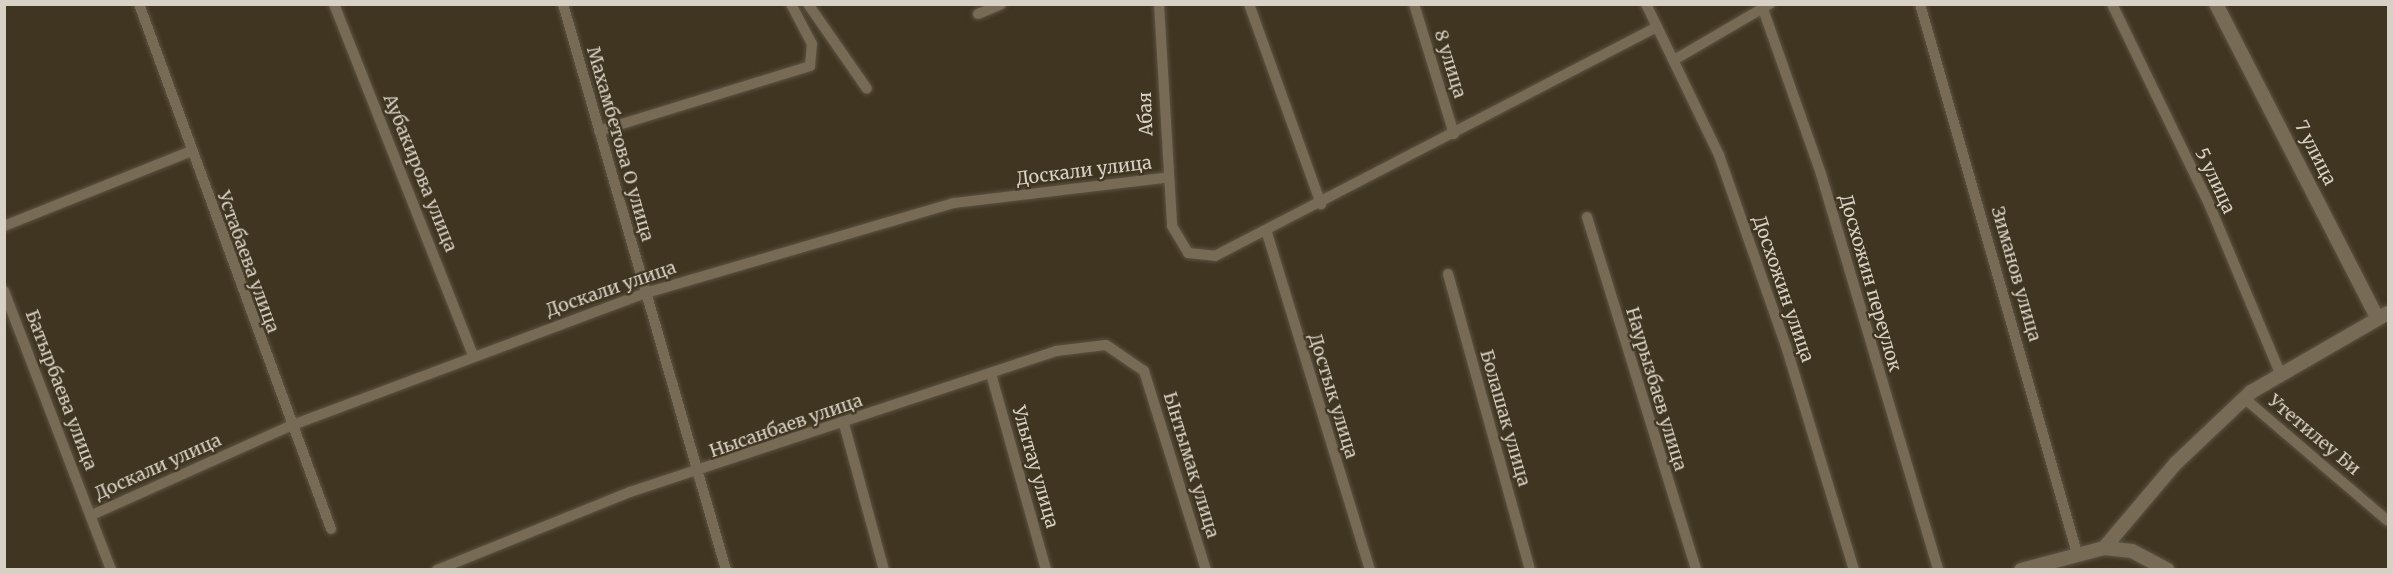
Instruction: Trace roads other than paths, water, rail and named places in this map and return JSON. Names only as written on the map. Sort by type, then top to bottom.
[{"type":"street","name":"Устабаева улица","points":[[140,4],[189,152],[290,426],[331,529]]},
{"type":"street","name":"Аубакирова улица","points":[[334,4],[473,355]]},
{"type":"street","name":"Махамбетова О улица","points":[[563,4],[726,570]]},
{"type":"street","points":[[599,130],[810,66],[812,44],[791,4]]},
{"type":"street","points":[[808,4],[867,89]]},
{"type":"street","points":[[978,14],[1000,4]]},
{"type":"street","name":"Абая","points":[[1159,4],[1165,178],[1172,226],[1188,253],[1215,256],[1267,232]]},
{"type":"street","points":[[1249,4],[1321,204]]},
{"type":"street","name":"8 улица","points":[[1414,4],[1455,134]]},
{"type":"street","name":"Досхожин улица","points":[[1646,4],[1719,155],[1745,229],[1854,570]]},
{"type":"street","name":"Зиманов улица","points":[[1920,4],[2077,553]]},
{"type":"street","name":"5 улица","points":[[2112,4],[2209,204],[2281,375]]},
{"type":"street","name":"7 улица","points":[[2216,4],[2383,316]]},
{"type":"street","points":[[1674,60],[1767,7]]},
{"type":"street","name":"Досхожин переулок","points":[[1767,7],[1821,174],[1938,570]]},
{"type":"street","points":[[1267,232],[1657,27]]},
{"type":"street","points":[[4,226],[189,152]]},
{"type":"street","name":"Доскали улица","points":[[92,515],[290,426],[473,355],[646,292],[954,203],[1165,178]]},
{"type":"street","name":"Наурызбаев улица","points":[[1587,218],[1696,570]]},
{"type":"street","name":"Достык улица","points":[[1267,232],[1370,570]]},
{"type":"street","name":"Болашак улица","points":[[1448,274],[1530,570]]},
{"type":"street","name":"Батырбаева улица","points":[[4,291],[92,515],[111,570]]},
{"type":"street","points":[[2104,548],[2176,463],[2244,398],[2383,316]]},
{"type":"street","name":"Нысанбаев улица","points":[[437,570],[630,492],[698,474],[1056,351],[1107,345],[1144,371]]},
{"type":"street","name":"Ынтымак улица","points":[[1144,371],[1206,570]]},
{"type":"street","name":"Улытау улица","points":[[991,374],[1047,570]]},
{"type":"street","name":"Утетилеу Би","points":[[2244,398],[2388,521]]},
{"type":"street","points":[[844,424],[884,570]]},
{"type":"street","points":[[2021,570],[2077,553],[2104,548],[2132,551],[2167,570]]}]
